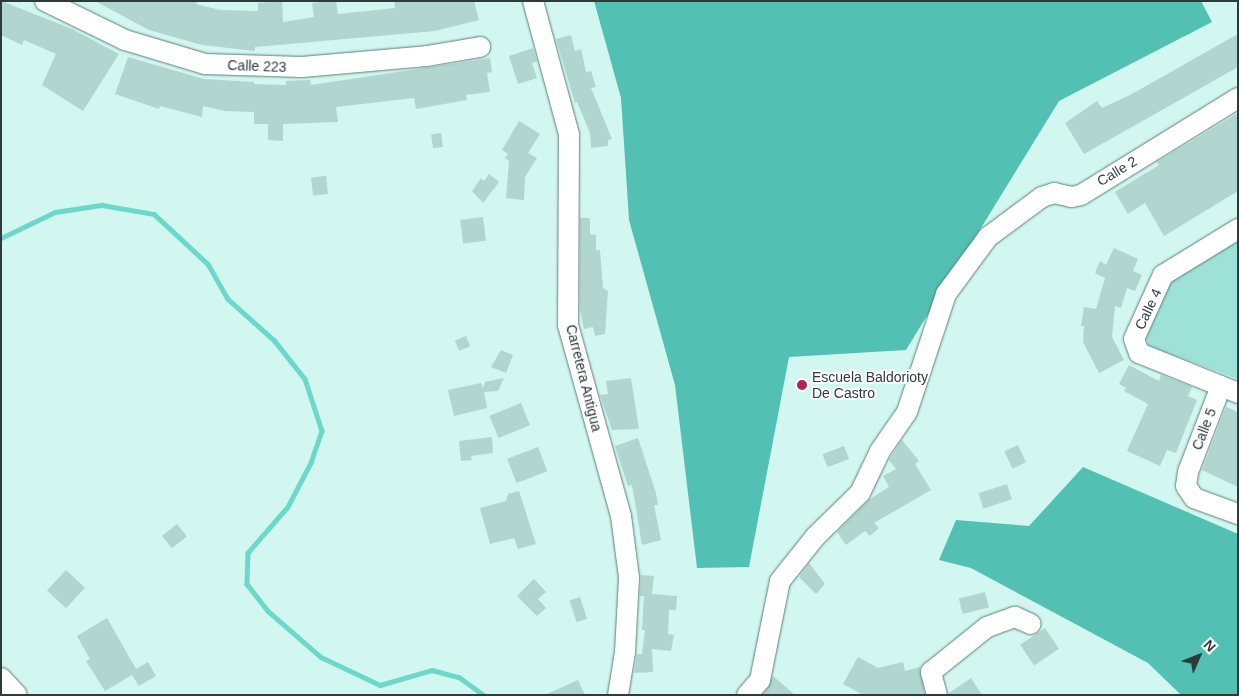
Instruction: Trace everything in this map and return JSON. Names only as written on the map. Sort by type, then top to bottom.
[{"type":"street","name":"Calle 223","points":[[45,1],[125,40],[205,64],[302,67],[427,56],[480,47]]},
{"type":"street","name":"Carretera Antigua","points":[[533,1],[569,134],[568,325],[621,516],[630,578],[625,652],[618,695]]},
{"type":"street","name":"Calle 2","points":[[747,695],[760,680],[780,581],[814,538],[860,493],[880,452],[907,412],[946,294],[995,231],[1042,197],[1054,193],[1072,198],[1081,195],[1238,98]]},
{"type":"street","name":"Calle 4","points":[[1229,389],[1139,353],[1134,340],[1163,275],[1238,229]]},
{"type":"street","name":"Calle 5","points":[[1229,389],[1188,472],[1186,486],[1194,498],[1238,514]]},
{"type":"street","points":[[937,695],[932,672],[987,627],[1014,617],[1031,624]]},
{"type":"street","points":[[1,678],[17,695]]},
{"type":"green space","points":[[594,1],[1201,1],[1212,22],[1059,101],[906,350],[789,357],[749,567],[697,568],[675,385],[629,220],[621,98]]},
{"type":"green space","points":[[1238,237],[1238,379],[1149,346],[1146,334],[1168,282]]},
{"type":"green space","points":[[1083,467],[1238,534],[1238,695],[1181,695],[1148,663],[971,568],[939,560],[956,520],[1029,526]]},
{"type":"building","points":[[1,1],[70,28],[119,54],[83,111],[42,85],[56,54],[24,40],[22,45],[1,35]]},
{"type":"building","points":[[95,1],[197,1],[196,4],[220,10],[258,11],[258,3],[282,1],[283,22],[314,17],[312,3],[329,1],[336,1],[338,14],[395,8],[394,1],[474,1],[479,20],[435,31],[255,47],[255,51],[202,45],[149,30]]},
{"type":"building","points":[[1238,34],[1238,67],[1084,154],[1065,123],[1097,101],[1102,108],[1130,95]]},
{"type":"building","points":[[571,35],[575,51],[581,49],[586,72],[591,71],[596,87],[591,88],[612,139],[608,140],[608,146],[591,148],[590,133],[577,102],[575,103],[556,39]]},
{"type":"building","points":[[533,48],[537,61],[532,63],[537,78],[518,84],[509,56]]},
{"type":"building","points":[[128,57],[204,79],[254,82],[254,84],[286,85],[286,81],[310,80],[311,85],[490,58],[492,72],[487,73],[490,92],[466,95],[467,100],[416,109],[414,98],[336,107],[338,122],[283,124],[283,141],[268,140],[268,124],[254,124],[254,112],[225,111],[203,106],[202,117],[160,106],[159,109],[115,94]]},
{"type":"building","points":[[1238,113],[1238,191],[1164,236],[1145,203],[1128,214],[1115,192],[1159,165],[1157,162]]},
{"type":"building","points":[[519,121],[540,134],[528,153],[537,158],[525,177],[524,200],[506,198],[509,161],[505,158],[508,154],[502,150]]},
{"type":"building","points":[[441,133],[443,147],[433,148],[431,134]]},
{"type":"building","points":[[489,174],[499,182],[483,203],[472,191],[481,178],[484,181]]},
{"type":"building","points":[[326,176],[328,194],[313,195],[311,178]]},
{"type":"building","points":[[483,217],[486,241],[463,244],[460,220]]},
{"type":"building","points":[[580,218],[590,218],[590,234],[596,235],[596,250],[600,250],[603,288],[608,291],[605,334],[595,336],[593,327],[584,329],[580,310]]},
{"type":"building","points":[[1114,248],[1138,259],[1133,271],[1142,275],[1135,291],[1127,288],[1121,308],[1115,306],[1112,337],[1124,360],[1099,373],[1083,342],[1084,326],[1081,326],[1084,307],[1096,309],[1105,278],[1095,273],[1100,261],[1106,265]]},
{"type":"building","points":[[466,336],[470,346],[459,351],[455,340]]},
{"type":"building","points":[[501,350],[513,355],[506,373],[491,367]]},
{"type":"building","points":[[1129,365],[1159,381],[1161,375],[1192,387],[1188,396],[1197,400],[1176,453],[1167,450],[1160,466],[1127,451],[1148,404],[1124,391],[1126,388],[1119,384]]},
{"type":"building","points":[[504,378],[498,391],[484,392],[487,408],[454,416],[448,390],[481,383],[483,388],[485,382]]},
{"type":"building","points":[[631,378],[639,429],[612,430],[600,395],[608,394],[606,381]]},
{"type":"building","points":[[521,403],[530,425],[498,438],[489,416]]},
{"type":"building","points":[[1226,407],[1238,412],[1238,487],[1202,470]]},
{"type":"building","points":[[492,437],[493,453],[471,456],[472,460],[461,461],[459,441]]},
{"type":"building","points":[[638,438],[656,493],[658,505],[654,505],[661,540],[642,545],[632,485],[628,486],[615,446]]},
{"type":"building","points":[[902,440],[919,461],[915,464],[931,490],[874,523],[879,528],[870,536],[865,531],[846,545],[837,532],[870,499],[889,487],[883,476],[896,469],[889,460]]},
{"type":"building","points":[[1018,445],[1026,462],[1012,469],[1004,451]]},
{"type":"building","points":[[844,446],[849,459],[828,467],[823,454]]},
{"type":"building","points":[[538,447],[547,471],[517,483],[507,459]]},
{"type":"building","points":[[1007,484],[1012,499],[983,508],[978,493]]},
{"type":"building","points":[[519,491],[536,544],[518,549],[514,538],[490,544],[480,508],[506,501],[508,494]]},
{"type":"building","points":[[177,524],[187,537],[172,548],[162,536]]},
{"type":"building","points":[[809,563],[825,584],[816,594],[799,577]]},
{"type":"building","points":[[66,570],[85,588],[66,608],[47,590]]},
{"type":"building","points":[[641,575],[654,576],[652,594],[677,596],[676,610],[669,610],[668,634],[674,635],[671,651],[652,649],[653,672],[634,673],[637,654],[642,654],[645,630],[642,630],[644,596],[640,596]]},
{"type":"building","points":[[534,579],[546,592],[538,599],[546,608],[537,616],[517,596]]},
{"type":"building","points":[[985,592],[989,608],[963,614],[959,599]]},
{"type":"building","points":[[580,597],[587,619],[577,622],[570,600]]},
{"type":"building","points":[[107,618],[136,669],[148,662],[156,676],[139,686],[132,675],[105,691],[86,661],[90,659],[77,636]]},
{"type":"building","points":[[1045,628],[1059,649],[1034,666],[1020,645]]},
{"type":"building","points":[[858,657],[878,668],[903,662],[905,671],[920,667],[925,695],[863,695],[843,684]]},
{"type":"building","points":[[773,676],[795,695],[763,695]]},
{"type":"building","points":[[971,678],[982,695],[949,695],[949,693]]},
{"type":"building","points":[[578,680],[585,695],[545,695]]},
{"type":"waterway","points":[[1,238],[55,212],[102,205],[154,214],[208,264],[228,299],[274,340],[305,379],[322,431],[311,463],[288,507],[248,553],[247,584],[268,611],[321,657],[380,685],[432,670],[459,677],[484,695]]},
{"type":"place","name":"Escuela Baldorioty De Castro","points":[[802,385]]}]
